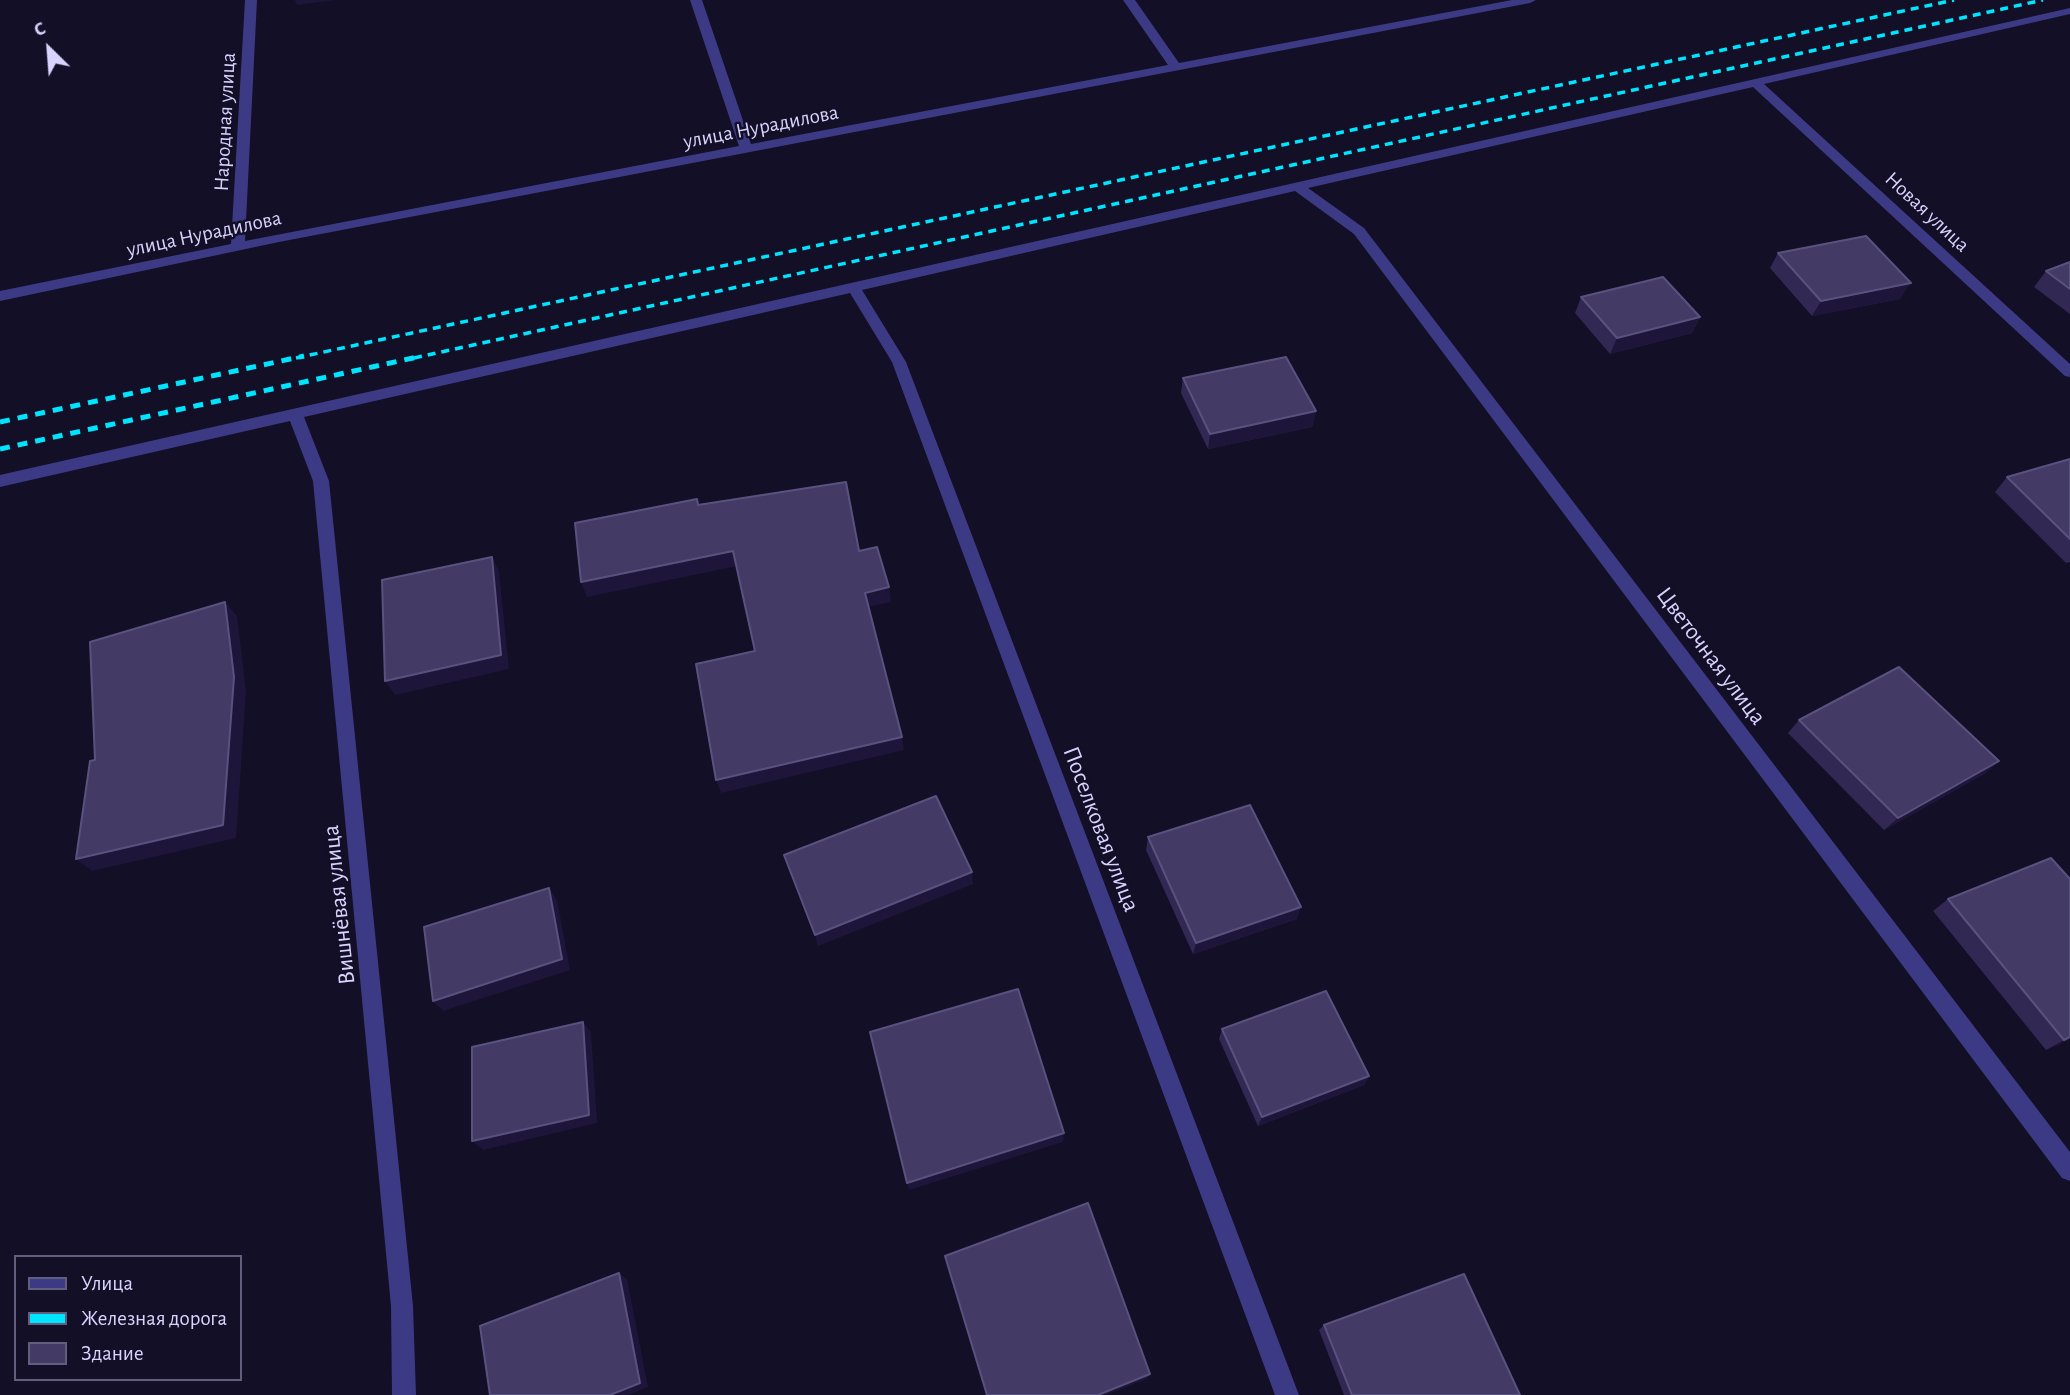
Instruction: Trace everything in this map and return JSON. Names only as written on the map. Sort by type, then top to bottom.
[{"type":"street","name":"Народная улица","points":[[237,247],[251,0]]},
{"type":"street","points":[[696,0],[747,150]]},
{"type":"street","points":[[1129,0],[1176,68]]},
{"type":"street","name":"улица Нурадилова","points":[[0,296],[237,247],[1527,0]]},
{"type":"street","points":[[0,481],[2070,11]]},
{"type":"street","name":"Новая улица","points":[[1755,82],[2070,372]]},
{"type":"street","name":"Цветочная улица","points":[[1297,187],[1359,231],[2070,1170]]},
{"type":"street","name":"Поселковая улица","points":[[853,287],[900,362],[1287,1395]]},
{"type":"street","name":"Вишнёвая улица","points":[[295,414],[321,481],[402,1306],[404,1395]]},
{"type":"building","points":[[1866,236],[1911,283],[1821,301],[1778,253]]},
{"type":"building","points":[[2070,262],[2070,289],[2046,271]]},
{"type":"building","points":[[1663,277],[1700,317],[1617,338],[1581,297]]},
{"type":"building","points":[[1286,357],[1316,411],[1210,434],[1183,378]]},
{"type":"building","points":[[2070,459],[2070,539],[2007,477]]},
{"type":"building","points":[[846,482],[859,551],[877,547],[889,587],[865,593],[902,737],[716,780],[696,664],[755,651],[733,551],[581,582],[575,523],[697,499],[698,505]]},
{"type":"building","points":[[492,557],[501,655],[385,681],[382,580]]},
{"type":"building","points":[[225,602],[234,677],[223,825],[76,859],[90,761],[95,760],[90,642]]},
{"type":"building","points":[[1899,667],[1999,761],[1898,818],[1799,720]]},
{"type":"building","points":[[936,796],[972,872],[815,935],[784,855]]},
{"type":"building","points":[[1250,805],[1301,907],[1196,943],[1148,837]]},
{"type":"building","points":[[2051,858],[2070,879],[2070,1037],[2064,1040],[1948,899]]},
{"type":"building","points":[[549,888],[562,959],[433,1001],[424,927]]},
{"type":"building","points":[[1018,989],[1064,1133],[907,1183],[870,1032]]},
{"type":"building","points":[[1326,991],[1369,1076],[1262,1117],[1222,1029]]},
{"type":"building","points":[[583,1022],[589,1115],[472,1141],[472,1047]]},
{"type":"building","points":[[1088,1203],[1150,1374],[1098,1395],[987,1395],[945,1256]]},
{"type":"building","points":[[619,1273],[640,1383],[610,1395],[490,1395],[480,1326]]},
{"type":"building","points":[[1464,1274],[1520,1395],[1352,1395],[1324,1325]]},
{"type":"railway","points":[[296,358],[1954,0]]},
{"type":"railway","points":[[414,358],[2043,0]]},
{"type":"railway","points":[[0,422],[304,356]]},
{"type":"railway","points":[[0,449],[422,356]]}]
